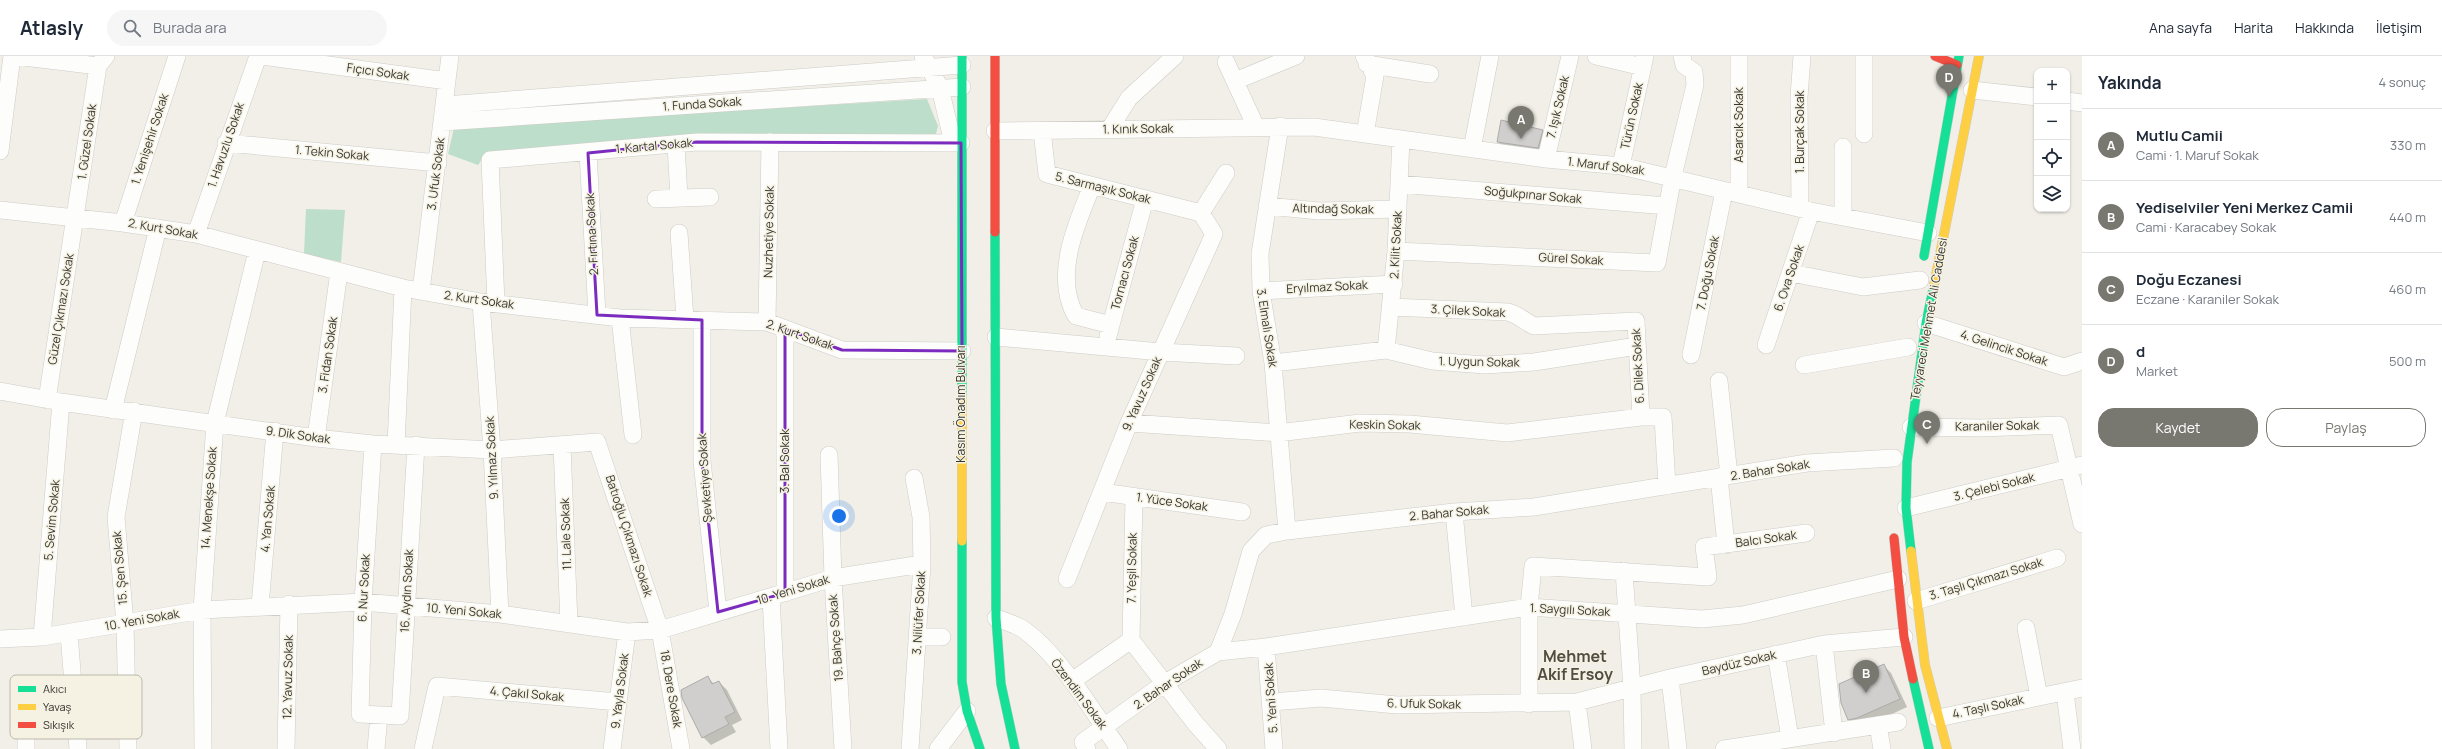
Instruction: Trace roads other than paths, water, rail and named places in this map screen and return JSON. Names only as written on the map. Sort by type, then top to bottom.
[{"type":"main road","points":[[995,56],[996,618],[998,674],[1003,708],[1015,749]]},
{"type":"main road","points":[[1935,56],[1958,61]]},
{"type":"main road","name":"Teyyareci Mehmet Ali Caddesi","points":[[1947,749],[1925,665],[1916,601],[1906,508],[1907,462],[1926,323],[1979,56]]},
{"type":"main road","name":"Kasım Önadım Bulvarı","points":[[962,60],[962,87],[957,143],[962,351],[961,644],[962,682],[967,711],[980,749]]},
{"type":"main road","name":"Teyyareci Mehmet Ali Caddesi","points":[[1921,277],[1958,61]]},
{"type":"main road","points":[[1893,526],[1904,637],[1929,749]]},
{"type":"street","points":[[0,151],[12,56]]},
{"type":"street","points":[[16,56],[102,61]]},
{"type":"street","name":"1. Yenişehir Sokak","points":[[123,223],[177,56]]},
{"type":"street","name":"1. Havuzlu Sokak","points":[[196,234],[226,142],[258,56]]},
{"type":"street","name":"Fıçıcı Sokak","points":[[262,56],[447,81]]},
{"type":"street","name":"3. Ufuk Sokak","points":[[421,291],[450,56]]},
{"type":"street","points":[[1109,130],[1129,98],[1174,56]]},
{"type":"street","points":[[1235,81],[1296,56]]},
{"type":"street","points":[[1472,149],[1490,56]]},
{"type":"street","name":"7. Işık Sokak","points":[[1546,159],[1570,56]]},
{"type":"street","name":"Türün Sokak","points":[[1596,56],[1644,61],[1621,166]]},
{"type":"street","name":"Gürel Sokak","points":[[1396,251],[1657,263],[1673,176],[1695,85],[1694,72],[1684,64],[1682,56]]},
{"type":"street","name":"Asarcık Sokak","points":[[1732,192],[1739,56]]},
{"type":"street","name":"1. Burçak Sokak","points":[[1802,56],[1799,97],[1806,209]]},
{"type":"street","points":[[1864,56],[1864,134]]},
{"type":"street","name":"1. Funda Sokak","points":[[445,105],[925,62],[962,60]]},
{"type":"street","points":[[1365,60],[1430,74]]},
{"type":"street","points":[[1365,60],[1375,76],[1365,134]]},
{"type":"street","name":"1. Güzel Sokak","points":[[76,218],[102,61]]},
{"type":"street","points":[[925,62],[940,88],[957,143]]},
{"type":"street","points":[[1226,62],[1256,127]]},
{"type":"street","name":"1. Funda Sokak","points":[[442,122],[962,87]]},
{"type":"street","points":[[1972,90],[2034,97]]},
{"type":"street","points":[[2070,101],[2082,103]]},
{"type":"street","name":"1. Kınık Sokak","points":[[995,131],[1280,126]]},
{"type":"street","name":"1. Maruf Sokak","points":[[1280,126],[1314,127],[1546,159],[1621,166],[1673,176],[1732,192],[1842,217],[1928,233]]},
{"type":"street","name":"3. Elmalı Sokak","points":[[1280,126],[1260,254],[1261,291],[1273,363],[1287,531]]},
{"type":"street","name":"5. Sarmaşık Sokak","points":[[1042,131],[1047,174],[1201,213]]},
{"type":"street","name":"2. Kilit Sokak","points":[[1386,350],[1394,284],[1401,139]]},
{"type":"street","name":"1. Tekin Sokak","points":[[226,142],[438,163]]},
{"type":"street","name":"1. Kartal Sokak","points":[[489,303],[490,160],[588,153],[696,142],[957,143]]},
{"type":"street","name":"Nuzhetiye Sokak","points":[[768,322],[770,142]]},
{"type":"street","points":[[676,144],[679,198]]},
{"type":"street","points":[[1842,217],[1843,146]]},
{"type":"street","name":"2. Fırtına Sokak","points":[[588,153],[597,315]]},
{"type":"street","points":[[1201,213],[1226,173]]},
{"type":"street","name":"Soğukpınar Sokak","points":[[1400,184],[1667,206]]},
{"type":"street","points":[[1092,186],[1073,231],[1067,271],[1070,305],[1076,316],[1111,325]]},
{"type":"street","name":"7. Doğu Sokak","points":[[1691,356],[1732,192]]},
{"type":"street","points":[[656,199],[710,197]]},
{"type":"street","name":"Tornacı Sokak","points":[[1106,346],[1145,199]]},
{"type":"street","name":"Altındağ Sokak","points":[[1267,206],[1319,211],[1398,209]]},
{"type":"street","name":"6. Ova Sokak","points":[[1766,345],[1791,272],[1806,209]]},
{"type":"street","name":"2. Kurt Sokak","points":[[0,210],[123,223],[196,234],[403,288],[489,303],[620,318],[768,322],[842,350],[962,351]]},
{"type":"street","name":"9. Yavuz Sokak","points":[[1067,579],[1129,423],[1214,234],[1201,213]]},
{"type":"street","name":"Güzel Çıkmazı Sokak","points":[[54,401],[76,218]]},
{"type":"street","points":[[113,410],[158,228]]},
{"type":"street","points":[[679,233],[685,320]]},
{"type":"street","name":"14. Menekşe Sokak","points":[[203,749],[202,610],[214,423],[257,251]]},
{"type":"street","name":"3. Fidan Sokak","points":[[316,438],[339,272]]},
{"type":"street","points":[[1791,272],[1863,287],[1921,277]]},
{"type":"street","name":"Eryılmaz Sokak","points":[[1261,291],[1394,284]]},
{"type":"street","points":[[396,445],[403,288]]},
{"type":"street","name":"9. Yılmaz Sokak","points":[[489,303],[492,450],[500,614]]},
{"type":"street","name":"3. Çilek Sokak","points":[[1391,307],[1508,312],[1520,315],[1526,322],[1534,326],[1636,321]]},
{"type":"street","points":[[620,318],[633,435]]},
{"type":"street","name":"Şevketiye Sokak","points":[[702,320],[702,461],[718,612]]},
{"type":"street","name":"6. Dilek Sokak","points":[[1636,321],[1641,417],[1663,416],[1667,486]]},
{"type":"street","name":"4. Gelincik Sokak","points":[[1926,323],[2064,367],[2082,360]]},
{"type":"street","name":"3. Bal Sokak","points":[[779,749],[778,596],[785,329]]},
{"type":"street","points":[[996,337],[1161,352],[1236,356]]},
{"type":"street","name":"1. Uygun Sokak","points":[[1273,363],[1386,350],[1432,361],[1485,364],[1534,362],[1637,346]]},
{"type":"street","points":[[1804,365],[1908,348]]},
{"type":"street","name":"Balcı Sokak","points":[[1719,381],[1726,545]]},
{"type":"street","name":"9. Dik Sokak","points":[[0,392],[113,410],[134,411],[316,438],[373,444],[492,450],[598,442]]},
{"type":"street","name":"5. Sevim Sokak","points":[[42,637],[54,401]]},
{"type":"street","name":"15. Şen Sokak","points":[[126,675],[125,624],[116,517],[134,411]]},
{"type":"street","name":"Keskin Sokak","points":[[1129,423],[1278,433],[1360,423],[1410,424],[1507,433],[1641,417]]},
{"type":"street","name":"Karaniler Sokak","points":[[1911,427],[1982,428],[2059,425],[2076,467]]},
{"type":"street","name":"4. Yan Sokak","points":[[260,606],[275,431]]},
{"type":"street","name":"Batıoğlu Çıkmazı Sokak","points":[[598,442],[660,630]]},
{"type":"street","name":"6. Nur Sokak","points":[[373,444],[363,602],[360,714],[379,715]]},
{"type":"street","name":"16. Aydın Sokak","points":[[379,715],[400,716],[416,445]]},
{"type":"street","name":"11. Lale Sokak","points":[[562,445],[569,624]]},
{"type":"street","name":"19. Bahçe Sokak","points":[[828,455],[833,578],[843,749]]},
{"type":"street","name":"2. Bahar Sokak","points":[[1087,749],[1083,742],[1165,683],[1218,652],[1233,614],[1251,551],[1266,535],[1287,531],[1454,512],[1534,507],[1807,463],[1894,458]]},
{"type":"street","points":[[2076,467],[2082,524]]},
{"type":"street","name":"3. Çelebi Sokak","points":[[1906,508],[2076,467]]},
{"type":"street","name":"3. Nilüfer Sokak","points":[[910,749],[922,564],[921,517],[914,478]]},
{"type":"street","name":"1. Yüce Sokak","points":[[1102,492],[1242,512]]},
{"type":"street","name":"7. Yeşil Sokak","points":[[1131,640],[1134,497]]},
{"type":"street","points":[[1454,512],[1464,617]]},
{"type":"street","name":"Balcı Sokak","points":[[1624,571],[1708,577],[1704,547],[1806,533]]},
{"type":"street","name":"3. Taşlı Çıkmazı Sokak","points":[[1916,601],[2057,558]]},
{"type":"street","name":"10. Yeni Sokak","points":[[0,639],[42,637],[202,610],[289,604],[363,602],[500,614],[627,632],[660,630],[718,612],[778,596],[833,578],[922,564]]},
{"type":"street","points":[[1529,704],[1529,607],[1533,566],[1624,571],[1632,689],[1633,749]]},
{"type":"street","name":"1. Saygılı Sokak","points":[[1218,652],[1266,647],[1529,607],[1702,619],[1742,615],[1898,579]]},
{"type":"street","name":"12. Yavuz Sokak","points":[[286,749],[289,604]]},
{"type":"street","name":"Özendim Sokak","points":[[996,618],[1021,628],[1042,647],[1072,681],[1119,749]]},
{"type":"street","name":"4. Taşlı Sokak","points":[[2026,628],[2039,697]]},
{"type":"street","name":"18. Dere Sokak","points":[[660,630],[676,709],[681,749]]},
{"type":"street","name":"9. Yayla Sokak","points":[[612,749],[627,632]]},
{"type":"street","points":[[69,633],[72,675]]},
{"type":"street","points":[[917,637],[942,637]]},
{"type":"street","name":"Baydüz Sokak","points":[[1577,702],[1670,678],[1824,644],[1904,637]]},
{"type":"street","points":[[1072,681],[1131,640],[1195,723],[1218,749]]},
{"type":"street","points":[[1824,644],[1834,733]]},
{"type":"street","name":"5. Yeni Sokak","points":[[1266,647],[1272,702],[1274,749]]},
{"type":"street","points":[[1776,654],[1790,738]]},
{"type":"street","points":[[1670,678],[1678,749]]},
{"type":"street","name":"4. Çakıl Sokak","points":[[423,749],[437,686],[618,702]]},
{"type":"street","name":"4. Taşlı Sokak","points":[[1938,718],[2082,688]]},
{"type":"street","points":[[2065,692],[2072,749]]},
{"type":"street","name":"6. Ufuk Sokak","points":[[1272,702],[1321,698],[1397,705],[1577,702]]},
{"type":"street","points":[[1577,702],[1583,749]]},
{"type":"street","points":[[938,749],[967,711]]},
{"type":"street","points":[[376,749],[379,715]]},
{"type":"street","points":[[1724,749],[1898,722]]},
{"type":"street","points":[[1878,725],[1882,749]]},
{"type":"street","points":[[77,739],[78,749]]},
{"type":"street","name":"15. Şen Sokak","points":[[128,739],[128,749]]},
{"type":"place","name":"d","points":[[1949,97]]},
{"type":"place","name":"Mutlu Camii","points":[[1521,139]]},
{"type":"place","name":"Doğu Eczanesi","points":[[1927,444]]},
{"type":"place","name":"Yediselviler Yeni Merkez Camii","points":[[1866,693]]},
{"type":"district","name":"Mehmet Akif Ersoy","points":[[1575,665]]}]
